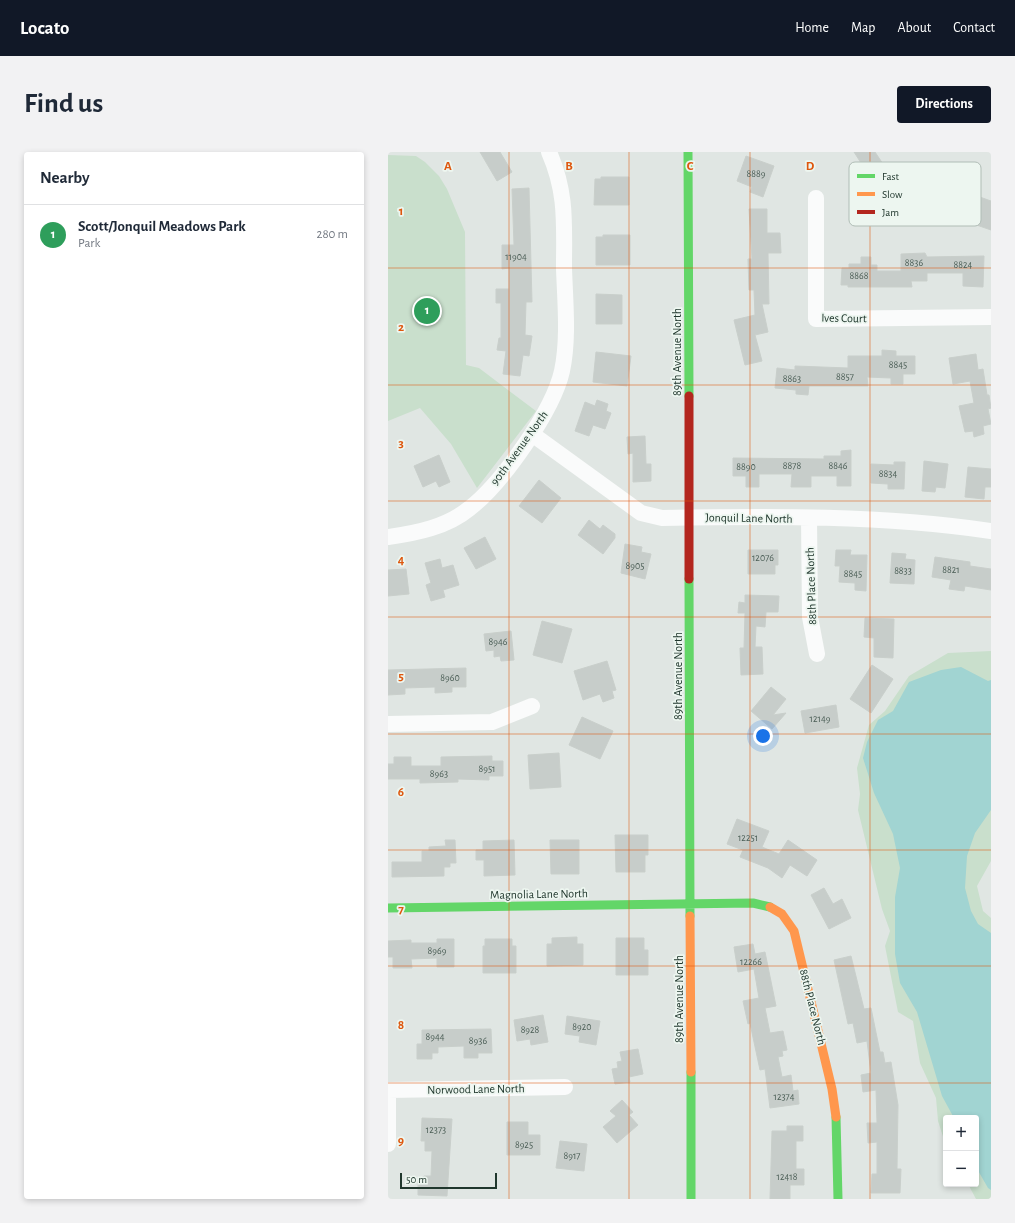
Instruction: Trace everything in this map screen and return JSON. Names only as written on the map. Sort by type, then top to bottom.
[{"type":"street","name":"90th Avenue North","points":[[388,537],[426,530],[448,521],[470,508],[503,473],[532,434],[552,402],[562,371],[565,338],[563,197],[557,170],[549,152]]},
{"type":"street","name":"89th Avenue North","points":[[688,152],[691,1199]]},
{"type":"street","name":"Ives Court","points":[[816,198],[816,319],[991,317]]},
{"type":"street","name":"Jonquil Lane North","points":[[532,434],[641,513],[662,518],[808,518],[894,520],[991,531]]},
{"type":"street","name":"88th Place North","points":[[808,518],[810,617],[817,654]]},
{"type":"street","points":[[388,724],[492,722],[532,706]]},
{"type":"street","name":"88th Place North","points":[[691,904],[753,903],[767,905],[780,910],[788,919],[794,931],[832,1089],[837,1123],[838,1199]]},
{"type":"street","name":"Magnolia Lane North","points":[[388,908],[691,904]]},
{"type":"street","name":"Norwood Lane North","points":[[388,1090],[565,1087]]},
{"type":"street","points":[[388,1090],[388,1144]]},
{"type":"green space","points":[[388,155],[416,156],[425,162],[439,176],[447,189],[465,232],[466,365],[479,368],[536,411],[477,488],[451,444],[420,408],[388,421]]},
{"type":"green space","points":[[991,651],[991,861],[977,886],[983,911],[991,918],[991,1199],[976,1199],[970,1187],[979,1187],[979,1115],[943,1115],[943,1137],[938,1121],[936,1098],[920,1063],[913,1021],[898,1012],[885,946],[890,931],[882,909],[858,810],[860,794],[857,768],[869,725],[885,711],[909,676],[948,653]]},
{"type":"water","points":[[961,667],[988,681],[991,680],[991,810],[975,833],[967,856],[965,888],[971,911],[978,924],[991,933],[991,1190],[988,1188],[979,1172],[979,1115],[952,1115],[942,1096],[917,1012],[900,983],[895,954],[895,897],[900,868],[893,834],[874,793],[863,758],[867,742],[878,720],[893,711],[909,682],[941,670]]},
{"type":"building","points":[[480,152],[500,152],[512,172],[497,181]]},
{"type":"building","points":[[854,152],[875,152],[882,162],[860,162]]},
{"type":"building","points":[[746,156],[774,166],[763,197],[750,192],[752,187],[737,181]]},
{"type":"building","points":[[601,177],[629,177],[629,205],[594,205],[595,179],[601,179]]},
{"type":"building","points":[[529,188],[532,302],[526,302],[525,335],[532,336],[529,356],[523,355],[520,376],[503,374],[506,351],[497,350],[499,338],[501,338],[501,303],[496,303],[496,289],[509,289],[509,268],[502,269],[502,245],[514,245],[512,189]]},
{"type":"building","points":[[981,197],[991,201],[991,230],[980,226],[981,226]]},
{"type":"building","points":[[749,209],[767,209],[767,233],[780,233],[781,253],[768,253],[769,304],[762,304],[768,332],[755,335],[762,361],[745,365],[734,320],[755,315],[754,290],[749,290],[748,259],[752,259]]},
{"type":"building","points":[[603,235],[630,235],[630,265],[596,265],[596,237],[603,237]]},
{"type":"building","points":[[925,253],[927,257],[984,256],[983,287],[963,286],[963,273],[927,273],[927,281],[911,281],[912,287],[848,287],[848,285],[841,285],[842,268],[849,268],[849,264],[861,264],[861,257],[871,257],[871,265],[877,265],[877,271],[901,271],[901,254]]},
{"type":"building","points":[[596,294],[622,295],[622,324],[596,324]]},
{"type":"building","points":[[882,350],[896,351],[896,356],[915,356],[915,374],[903,374],[903,384],[891,384],[891,378],[867,377],[868,386],[809,386],[808,395],[796,394],[796,390],[775,388],[777,368],[795,370],[795,366],[848,368],[848,356],[882,356]]},
{"type":"building","points":[[596,352],[631,356],[627,386],[593,382]]},
{"type":"building","points":[[976,354],[978,370],[983,369],[987,395],[989,395],[991,408],[988,409],[991,424],[983,426],[984,434],[974,437],[973,431],[965,432],[959,406],[974,403],[970,381],[953,384],[949,358]]},
{"type":"building","points":[[597,400],[608,404],[606,411],[611,413],[605,429],[593,425],[589,436],[575,431],[585,402],[595,406]]},
{"type":"building","points":[[645,436],[646,464],[651,464],[651,481],[633,482],[633,453],[628,454],[627,437]]},
{"type":"building","points":[[851,450],[851,486],[837,486],[837,476],[811,476],[811,487],[791,487],[792,474],[759,474],[759,487],[746,487],[746,476],[733,476],[733,458],[824,459],[824,456],[841,456],[841,451]]},
{"type":"building","points":[[439,455],[450,482],[439,487],[436,481],[423,487],[414,466]]},
{"type":"building","points":[[924,461],[948,464],[945,488],[936,487],[935,492],[922,491]]},
{"type":"building","points":[[894,462],[905,462],[904,489],[888,489],[888,484],[871,483],[871,464],[894,465]]},
{"type":"building","points":[[968,467],[991,469],[991,487],[985,487],[984,499],[965,497]]},
{"type":"building","points":[[539,480],[561,498],[542,523],[519,506]]},
{"type":"building","points":[[589,520],[600,529],[603,525],[615,534],[615,538],[603,554],[578,535]]},
{"type":"building","points":[[485,537],[496,559],[476,569],[464,548]]},
{"type":"building","points":[[625,544],[642,547],[641,552],[651,554],[645,579],[621,573]]},
{"type":"building","points":[[748,550],[778,550],[778,565],[775,565],[775,574],[748,574]]},
{"type":"building","points":[[836,550],[851,550],[850,555],[867,555],[866,591],[855,590],[855,583],[839,582],[840,566],[835,566]]},
{"type":"building","points":[[892,553],[906,554],[905,559],[915,560],[914,584],[890,583]]},
{"type":"building","points":[[935,557],[970,562],[970,566],[991,569],[991,590],[965,586],[964,591],[949,589],[951,580],[932,577]]},
{"type":"building","points":[[440,559],[442,568],[453,565],[459,585],[443,590],[445,597],[431,601],[426,585],[431,583],[425,563]]},
{"type":"building","points":[[406,569],[409,594],[388,596],[388,570]]},
{"type":"building","points":[[745,595],[779,596],[778,612],[766,612],[765,627],[756,626],[755,647],[762,647],[763,674],[741,675],[740,648],[744,648],[745,613],[738,613],[739,602],[745,603]]},
{"type":"building","points":[[865,618],[894,619],[893,658],[874,657],[874,638],[864,637]]},
{"type":"building","points":[[542,621],[572,629],[562,663],[533,655]]},
{"type":"building","points":[[511,631],[514,660],[501,661],[500,656],[494,657],[494,650],[486,651],[484,634]]},
{"type":"building","points":[[607,661],[616,690],[612,691],[614,698],[603,702],[600,694],[583,700],[574,671]]},
{"type":"building","points":[[872,665],[893,679],[871,713],[850,699]]},
{"type":"building","points":[[466,668],[466,687],[452,687],[452,692],[435,693],[435,687],[405,688],[405,694],[388,695],[388,670]]},
{"type":"building","points":[[771,687],[786,699],[773,715],[786,713],[772,729],[751,711]]},
{"type":"building","points":[[836,705],[839,727],[805,733],[801,711]]},
{"type":"building","points":[[582,717],[613,731],[600,759],[569,745]]},
{"type":"building","points":[[559,753],[561,787],[530,789],[528,755]]},
{"type":"building","points":[[492,756],[492,761],[503,761],[503,776],[489,776],[489,780],[458,779],[458,782],[420,783],[420,779],[388,779],[388,764],[394,764],[394,757],[411,757],[411,766],[441,766],[441,757]]},
{"type":"building","points":[[737,819],[769,831],[762,847],[779,854],[788,840],[817,860],[807,876],[790,865],[782,878],[768,868],[740,857],[743,850],[727,844]]},
{"type":"building","points":[[615,835],[648,835],[648,855],[645,855],[645,872],[616,872]]},
{"type":"building","points":[[445,840],[455,840],[456,863],[450,863],[450,867],[444,867],[444,876],[392,877],[392,862],[422,862],[422,851],[429,851],[429,847],[446,846]]},
{"type":"building","points":[[514,840],[515,875],[484,876],[484,860],[476,860],[476,850],[483,850],[483,841]]},
{"type":"building","points":[[550,840],[579,840],[579,874],[551,874]]},
{"type":"building","points":[[824,888],[833,904],[842,899],[851,918],[829,929],[811,895]]},
{"type":"building","points":[[577,937],[577,944],[583,944],[583,965],[547,966],[547,944],[552,944],[552,938]]},
{"type":"building","points":[[616,938],[644,938],[644,950],[648,950],[648,975],[616,975]]},
{"type":"building","points":[[437,939],[454,939],[454,967],[437,967],[437,958],[411,959],[412,968],[393,968],[393,957],[388,957],[388,941],[411,940],[411,943],[437,943]]},
{"type":"building","points":[[485,939],[512,939],[512,946],[516,946],[516,973],[483,973],[483,946],[485,946]]},
{"type":"building","points":[[753,944],[755,954],[765,952],[776,1006],[765,1008],[770,1033],[783,1031],[787,1050],[782,1051],[783,1056],[778,1057],[782,1077],[791,1075],[793,1091],[798,1090],[799,1104],[770,1108],[765,1069],[760,1070],[750,1023],[748,1024],[743,1001],[759,998],[754,969],[738,972],[734,947]]},
{"type":"building","points":[[851,956],[864,1009],[871,1008],[880,1052],[883,1052],[885,1063],[891,1062],[898,1105],[897,1169],[901,1169],[900,1193],[871,1193],[872,1174],[877,1174],[877,1142],[868,1143],[867,1123],[877,1123],[876,1090],[863,1092],[861,1075],[871,1073],[867,1041],[857,1043],[853,1023],[848,1024],[834,960]]},
{"type":"building","points":[[543,1015],[548,1042],[531,1045],[530,1039],[517,1041],[514,1020]]},
{"type":"building","points":[[567,1016],[600,1021],[596,1045],[579,1042],[580,1036],[565,1034]]},
{"type":"building","points":[[491,1029],[492,1053],[478,1053],[478,1058],[464,1058],[464,1046],[438,1047],[438,1053],[432,1053],[432,1059],[417,1059],[417,1044],[422,1044],[422,1030]]},
{"type":"building","points":[[638,1049],[643,1074],[629,1077],[630,1082],[615,1084],[612,1069],[618,1068],[617,1062],[622,1061],[620,1052]]},
{"type":"building","points":[[622,1100],[633,1112],[629,1115],[638,1125],[617,1143],[603,1127],[616,1116],[610,1111]]},
{"type":"building","points":[[422,1118],[452,1119],[447,1196],[418,1195],[418,1182],[424,1182],[424,1176],[431,1176],[432,1151],[425,1151],[425,1141],[421,1141]]},
{"type":"building","points":[[507,1122],[528,1122],[528,1135],[540,1135],[540,1155],[507,1155]]},
{"type":"building","points":[[787,1126],[803,1126],[803,1141],[796,1141],[796,1169],[804,1169],[804,1185],[790,1185],[790,1199],[770,1199],[772,1131],[787,1131]]},
{"type":"building","points":[[560,1141],[587,1144],[584,1171],[556,1168]]},
{"type":"traffic: fast","points":[[688,152],[689,396]]},
{"type":"traffic: fast","points":[[689,579],[690,916]]},
{"type":"traffic: fast","points":[[388,908],[753,903],[770,907]]},
{"type":"traffic: fast","points":[[691,1072],[691,1199]]},
{"type":"traffic: fast","points":[[836,1117],[838,1199]]},
{"type":"traffic: slow","points":[[770,907],[782,914],[794,931],[832,1089],[836,1117]]},
{"type":"traffic: slow","points":[[690,916],[691,1072]]},
{"type":"traffic: jam","points":[[689,396],[689,579]]},
{"type":"place","name":"Scott/Jonquil Meadows Park","points":[[427,311]]}]
